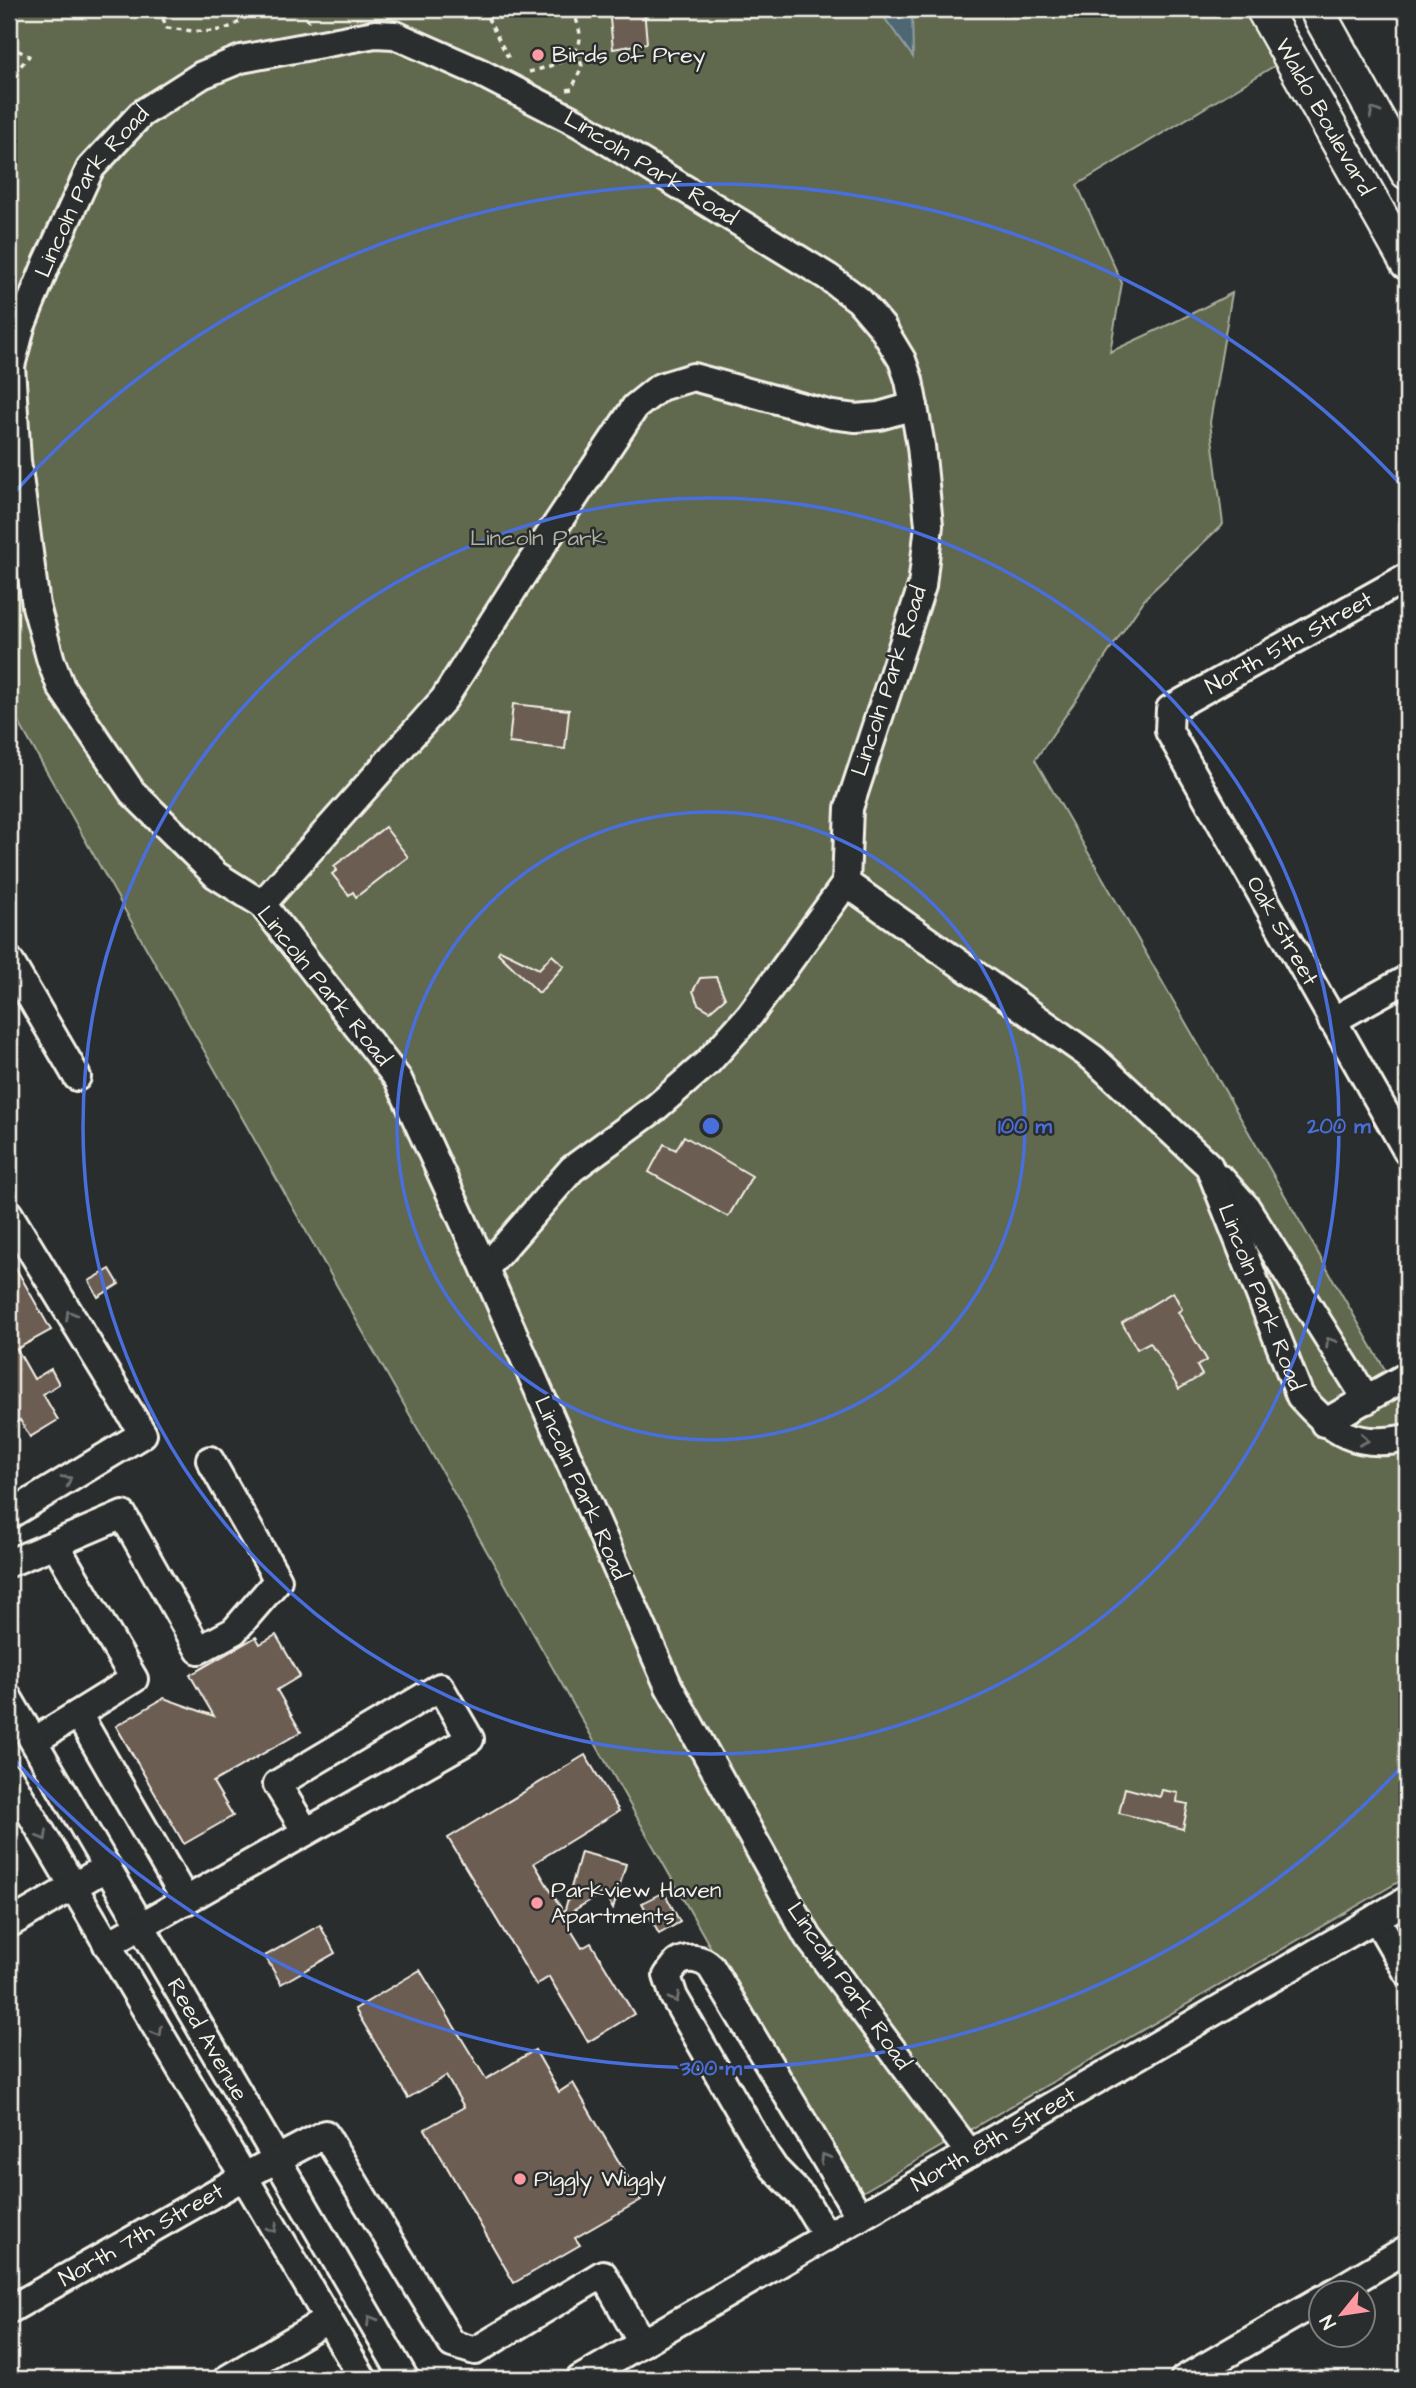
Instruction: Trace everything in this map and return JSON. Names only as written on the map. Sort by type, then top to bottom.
[{"type":"main road","name":"Waldo Boulevard","points":[[1263,9],[1407,263]]},
{"type":"main road","name":"Waldo Boulevard","points":[[1316,9],[1407,172]]},
{"type":"street","name":"Lincoln Park Road","points":[[970,2154],[808,1937],[669,1687],[485,1269],[398,1079],[262,904],[216,875],[132,792],[61,687],[36,606],[17,461],[12,366],[21,327],[47,262],[90,169],[141,114],[202,75],[241,59],[374,34],[395,35],[481,73],[578,123],[828,277],[859,300],[882,327],[902,360],[909,380],[926,482],[929,525],[922,586],[849,808],[846,883],[1093,1058],[1209,1166],[1246,1207],[1367,1399]]},
{"type":"street","points":[[262,904],[444,699],[525,571],[635,407],[660,387],[693,377],[832,415],[856,418],[879,416],[914,407]]},
{"type":"street","name":"North 5th Street","points":[[1170,709],[1407,577]]},
{"type":"street","name":"Oak Street","points":[[1170,709],[1169,731],[1407,1151]]},
{"type":"street","points":[[485,1269],[572,1169],[654,1109],[708,1062],[750,1014],[846,883]]},
{"type":"street","points":[[9,960],[77,1077]]},
{"type":"street","points":[[1332,1021],[1407,979]]},
{"type":"street","name":"Lincoln Park Road","points":[[1209,1166],[1300,1396],[1324,1423]]},
{"type":"street","points":[[9,1214],[143,1434],[9,1516]]},
{"type":"street","points":[[1324,1423],[1407,1376]]},
{"type":"street","points":[[1324,1423],[1363,1441],[1385,1443],[1407,1438]]},
{"type":"street","points":[[9,1563],[123,1515],[200,1650],[234,1631],[278,1580],[210,1460]]},
{"type":"street","points":[[34,1741],[134,1679],[55,1544]]},
{"type":"street","points":[[107,1945],[470,1739],[440,1687],[277,1784],[306,1832]]},
{"type":"street","name":"Reed Avenue","points":[[9,1699],[405,2379]]},
{"type":"street","points":[[78,1714],[186,1901]]},
{"type":"street","name":"Reed Avenue","points":[[9,1777],[363,2379]]},
{"type":"street","points":[[9,1924],[107,1867]]},
{"type":"street","name":"North 8th Street","points":[[580,2379],[1407,1900]]},
{"type":"street","points":[[1376,1918],[1407,1972]]},
{"type":"street","points":[[827,2237],[804,2199],[774,2168],[674,1997],[667,1976],[677,1962],[693,1959],[706,1962],[711,1967],[860,2217]]},
{"type":"street","name":"North 7th Street","points":[[9,2310],[243,2177],[325,2134],[452,2344],[475,2350],[603,2274],[642,2343]]},
{"type":"street","points":[[1355,2280],[1407,2249]]},
{"type":"street","points":[[1184,2379],[1308,2307]]},
{"type":"street","points":[[227,2379],[327,2320]]},
{"type":"path","points":[[159,9],[167,28],[221,32],[247,17],[254,9]]},
{"type":"path","points":[[483,9],[509,61],[529,72],[536,80]]},
{"type":"path","points":[[487,14],[499,18],[511,9]]},
{"type":"path","points":[[529,72],[558,64],[576,50],[580,37],[573,9]]},
{"type":"path","points":[[9,46],[29,56],[9,80]]},
{"type":"path","points":[[562,92],[572,89],[582,66],[576,50]]},
{"type":"green space","name":"Lincoln Park","points":[[9,9],[1248,9],[1279,63],[1077,185],[1122,283],[1110,352],[1232,293],[1210,422],[1223,524],[1147,596],[1035,760],[1407,1408],[1407,1877],[852,2198],[9,705]]},
{"type":"water","points":[[878,9],[912,9],[913,57]]},
{"type":"building","points":[[609,9],[644,9],[647,43],[613,49]]},
{"type":"building","points":[[513,704],[569,710],[565,749],[509,743]]},
{"type":"building","points":[[385,827],[408,857],[356,897],[353,892],[349,895],[332,874],[337,870],[334,866]]},
{"type":"building","points":[[500,950],[539,969],[552,955],[564,966],[539,993],[498,953]]},
{"type":"building","points":[[716,977],[725,998],[710,1011],[698,1004],[693,991],[700,978]]},
{"type":"building","points":[[684,1136],[752,1176],[728,1217],[649,1172],[664,1144],[676,1150]]},
{"type":"building","points":[[9,1256],[51,1330],[17,1349],[34,1379],[51,1369],[59,1384],[43,1394],[58,1420],[30,1437],[20,1420],[9,1427]]},
{"type":"building","points":[[110,1269],[119,1284],[98,1297],[89,1281]]},
{"type":"building","points":[[1173,1292],[1182,1309],[1178,1312],[1207,1360],[1197,1366],[1202,1375],[1179,1389],[1150,1342],[1137,1349],[1122,1323]]},
{"type":"building","points":[[276,1635],[300,1676],[277,1690],[301,1732],[213,1782],[233,1816],[184,1844],[116,1726],[164,1698],[214,1716],[190,1675],[256,1637],[260,1644]]},
{"type":"building","name":"Parkview Haven Apartments","points":[[585,1755],[619,1811],[534,1863],[564,1913],[581,1852],[626,1864],[613,1909],[604,1892],[563,1917],[582,1948],[591,1943],[634,2014],[588,2042],[549,1977],[536,1985],[448,1838]]},
{"type":"building","points":[[1125,1788],[1160,1797],[1162,1790],[1178,1793],[1177,1802],[1188,1804],[1183,1829],[1119,1813]]},
{"type":"building","points":[[664,1892],[680,1922],[659,1934],[642,1903]]},
{"type":"building","points":[[320,1925],[335,1953],[281,1984],[265,1956]]},
{"type":"building","points":[[420,1970],[486,2079],[535,2050],[559,2092],[573,2083],[641,2200],[575,2238],[580,2245],[514,2283],[425,2129],[464,2107],[446,2076],[408,2098],[355,2009]]},
{"type":"place","name":"Birds of Prey","points":[[538,55]]},
{"type":"place","name":"Parkview Haven Apartments","points":[[537,1903]]},
{"type":"place","name":"Piggly Wiggly","points":[[520,2179]]}]
